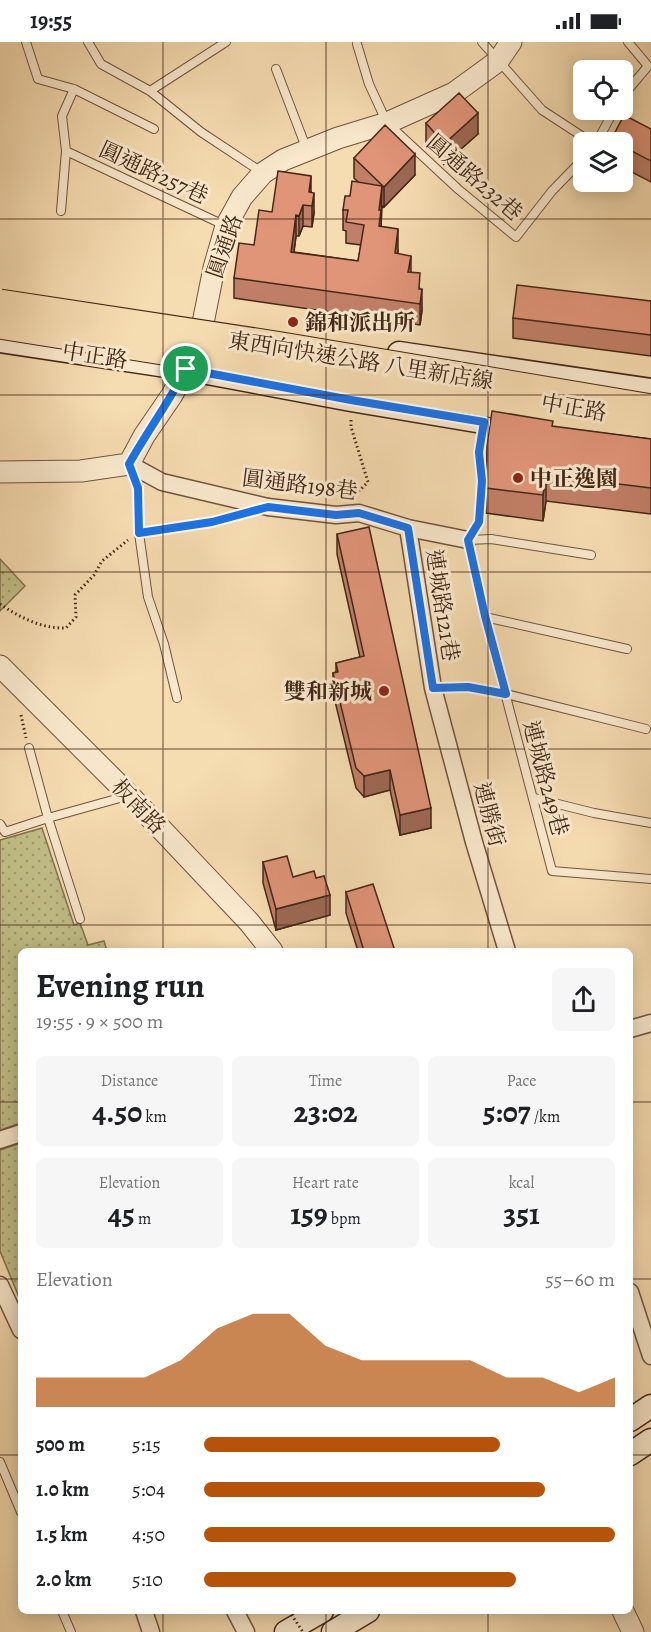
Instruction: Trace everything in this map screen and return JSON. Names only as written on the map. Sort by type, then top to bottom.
[{"type":"highway","name":"東西向快速公路 八里新店線","points":[[0,303],[282,346],[651,408]]},
{"type":"highway","name":"東西向快速公路 八里新店線","points":[[0,325],[651,429]]},
{"type":"main road","name":"中正路","points":[[0,293],[651,390]]},
{"type":"main road","name":"中正路","points":[[0,316],[195,345],[268,352],[651,419]]},
{"type":"main road","name":"中正路","points":[[0,341],[186,369],[351,400],[651,447]]},
{"type":"main road","points":[[633,1417],[651,1406]]},
{"type":"main road","points":[[633,1452],[651,1440]]},
{"type":"main road","points":[[286,1632],[317,1614]]},
{"type":"main road","points":[[333,1632],[363,1614]]},
{"type":"street","name":"圓通路","points":[[129,464],[186,369],[203,323],[214,268],[226,226],[242,197],[263,173],[283,160],[387,123],[454,93],[498,61],[511,42]]},
{"type":"street","points":[[0,472],[81,471],[129,464]]},
{"type":"street","name":"圓通路198巷","points":[[129,464],[162,482],[268,507],[336,515],[359,513],[408,528],[468,540]]},
{"type":"street","name":"連城路121巷","points":[[408,528],[433,688]]},
{"type":"street","name":"板南路","points":[[0,666],[129,795],[249,922],[270,948]]},
{"type":"street","name":"連勝街","points":[[433,688],[474,842],[506,948]]},
{"type":"street","points":[[633,1028],[651,1023]]},
{"type":"street","points":[[0,1140],[18,1134]]},
{"type":"street","points":[[0,1285],[18,1324]]},
{"type":"street","points":[[633,1301],[651,1356]]},
{"type":"street","points":[[145,1614],[151,1632]]},
{"type":"street","points":[[236,1614],[246,1632]]},
{"type":"street","points":[[624,1614],[633,1632]]},
{"type":"lane","points":[[26,42],[38,79],[74,89],[154,129]]},
{"type":"lane","points":[[88,42],[101,64],[150,91],[201,132],[263,173]]},
{"type":"lane","points":[[150,91],[226,42]]},
{"type":"lane","points":[[482,42],[542,110],[576,132]]},
{"type":"lane","points":[[630,42],[648,66],[633,84]]},
{"type":"lane","points":[[357,44],[369,84],[387,123]]},
{"type":"lane","points":[[276,69],[307,150]]},
{"type":"lane","points":[[61,211],[66,152],[62,116],[74,89]]},
{"type":"lane","name":"圓通路232巷","points":[[387,123],[458,189],[516,237],[552,190],[573,169]]},
{"type":"lane","name":"圓通路257巷","points":[[66,152],[226,226]]},
{"type":"lane","points":[[468,540],[479,522],[482,481],[479,452],[484,422]]},
{"type":"lane","points":[[129,464],[138,488],[139,533],[148,597],[164,644],[177,698]]},
{"type":"lane","points":[[468,540],[490,539],[591,555]]},
{"type":"lane","name":"連城路249巷","points":[[468,540],[485,616],[552,872],[651,879]]},
{"type":"lane","points":[[485,616],[627,649]]},
{"type":"lane","points":[[433,688],[468,687],[506,694],[646,729]]},
{"type":"lane","points":[[28,748],[80,919]]},
{"type":"lane","points":[[0,824],[5,832],[129,795]]},
{"type":"lane","points":[[534,798],[594,813],[651,823]]},
{"type":"lane","points":[[0,1462],[18,1505]]},
{"type":"lane","points":[[63,1614],[71,1632]]},
{"type":"path","points":[[336,515],[368,482],[351,427],[351,400]]},
{"type":"path","points":[[0,604],[39,625],[51,629],[66,628],[76,617],[75,595],[94,575],[102,561],[139,533],[212,522],[235,516]]},
{"type":"path","points":[[292,1614],[303,1632]]},
{"type":"shaded area","points":[[0,559],[25,586],[0,611]]},
{"type":"shaded area","points":[[42,828],[74,925],[80,923],[88,945],[104,941],[106,948],[18,948],[18,1124],[0,1130],[0,840]]},
{"type":"shaded area","points":[[18,1144],[18,1295],[0,1251],[0,1150]]},
{"type":"building","points":[[459,93],[478,113],[444,144],[426,123]]},
{"type":"building","points":[[621,120],[633,120],[651,129],[651,161],[633,152],[633,132],[615,132]]},
{"type":"building","points":[[385,125],[415,154],[384,187],[354,158]]},
{"type":"building","points":[[278,171],[311,176],[309,192],[314,193],[312,206],[303,205],[299,216],[296,215],[291,252],[358,261],[364,225],[346,222],[348,210],[343,210],[345,196],[350,196],[352,181],[382,186],[379,226],[398,229],[395,253],[411,256],[408,272],[420,273],[419,289],[422,289],[420,304],[234,278],[239,243],[254,245],[259,210],[272,212]]},
{"type":"building","points":[[517,285],[651,301],[651,335],[513,318]]},
{"type":"building","points":[[492,411],[553,421],[552,426],[651,439],[651,488],[546,475],[543,495],[486,488],[487,445]]},
{"type":"building","name":"雙和新城","points":[[369,527],[431,808],[400,815],[390,770],[364,776],[356,768],[333,673],[338,672],[336,663],[364,656],[337,534]]},
{"type":"building","points":[[287,856],[293,877],[314,871],[316,878],[324,876],[330,895],[276,909],[263,862]]},
{"type":"building","points":[[373,884],[394,948],[363,948],[346,892]]},
{"type":"place","name":"錦和派出所","points":[[293,322]]},
{"type":"place","name":"中正逸園","points":[[518,478]]},
{"type":"place","name":"雙和新城","points":[[384,691]]},
{"type":"route","points":[[186,369],[484,422],[479,452],[482,481],[479,522],[468,540],[506,694],[468,687],[433,688],[408,528],[359,513],[336,515],[268,507],[212,522],[139,533],[138,488],[129,464],[186,369]]}]
